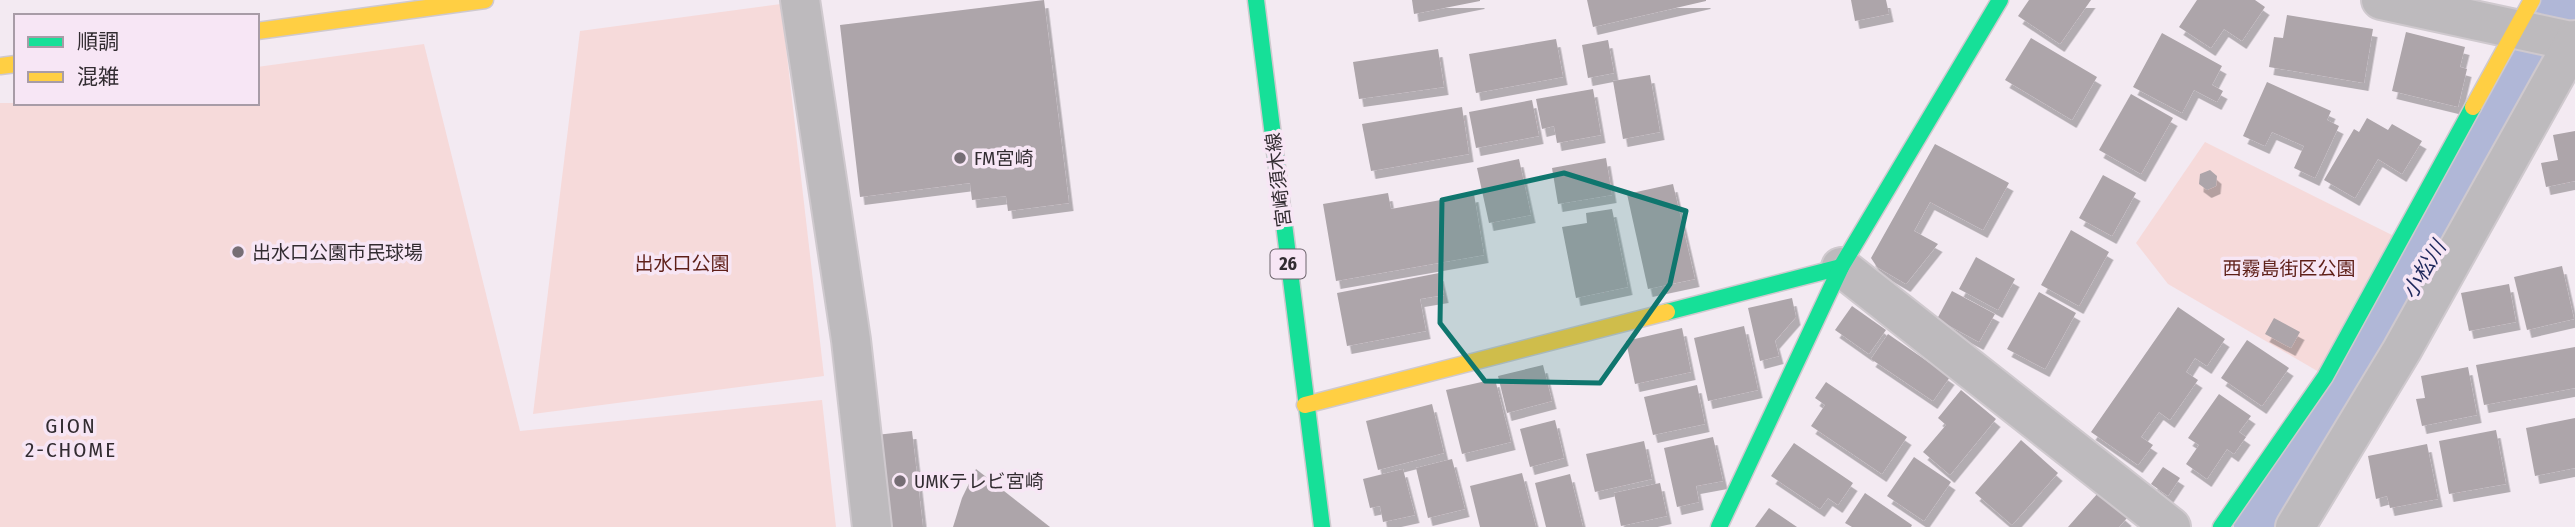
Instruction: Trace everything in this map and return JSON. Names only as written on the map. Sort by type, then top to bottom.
[{"type":"street","points":[[259,31],[485,0]]},
{"type":"street","points":[[800,0],[850,341],[872,527]]},
{"type":"street","name":"宮崎須木線","points":[[1256,0],[1322,527]]},
{"type":"street","points":[[1720,527],[1841,267],[2000,0]]},
{"type":"street","points":[[2381,0],[2552,32]]},
{"type":"street","points":[[2221,527],[2325,377],[2552,32]]},
{"type":"street","points":[[2295,527],[2402,350],[2552,32]]},
{"type":"street","points":[[1305,405],[1841,267]]},
{"type":"street","points":[[1841,267],[2171,527]]},
{"type":"highlighted area","points":[[1564,173],[1686,211],[1670,284],[1600,383],[1485,381],[1440,323],[1442,200]]},
{"type":"green space","name":"出水口公園","points":[[781,4],[824,376],[533,414],[580,31]]},
{"type":"green space","name":"出水口公園市民球場","points":[[424,44],[520,431],[822,400],[836,527],[0,527],[0,103],[259,105],[259,67]]},
{"type":"green space","name":"西霧島街区公園","points":[[2205,142],[2396,237],[2319,372],[2168,284],[2136,243]]},
{"type":"building","points":[[1044,0],[1069,203],[1008,211],[1006,196],[972,200],[970,183],[860,197],[840,25]]},
{"type":"building","points":[[1412,0],[1480,0],[1480,1],[1414,14]]},
{"type":"building","points":[[1587,0],[1706,0],[1706,1],[1593,27]]},
{"type":"building","points":[[1851,0],[1886,0],[1889,14],[1855,21]]},
{"type":"building","points":[[2029,0],[2091,0],[2060,44],[2018,16]]},
{"type":"building","points":[[2197,0],[2255,0],[2265,7],[2242,41],[2224,29],[2211,48],[2179,27]]},
{"type":"building","points":[[2287,15],[2373,29],[2364,83],[2269,67],[2274,37],[2283,38]]},
{"type":"building","points":[[2406,32],[2465,47],[2460,67],[2467,69],[2458,107],[2392,91]]},
{"type":"building","points":[[2162,33],[2222,66],[2212,85],[2223,91],[2217,102],[2194,90],[2182,113],[2133,87]]},
{"type":"building","points":[[2031,38],[2097,77],[2072,120],[2005,80]]},
{"type":"building","points":[[1556,39],[1563,77],[1476,93],[1469,54]]},
{"type":"building","points":[[1608,40],[1614,73],[1588,78],[1582,45]]},
{"type":"building","points":[[1438,49],[1444,87],[1359,99],[1353,62]]},
{"type":"building","points":[[1650,75],[1660,132],[1623,139],[1613,81]]},
{"type":"building","points":[[2267,82],[2331,111],[2327,120],[2339,126],[2315,178],[2294,168],[2304,146],[2272,132],[2265,146],[2243,136]]},
{"type":"building","points":[[1593,89],[1601,135],[1557,143],[1554,126],[1542,129],[1536,99]]},
{"type":"building","points":[[2131,94],[2173,118],[2141,174],[2099,150]]},
{"type":"building","points":[[1532,100],[1539,136],[1476,148],[1469,112]]},
{"type":"building","points":[[1462,107],[1469,154],[1371,171],[1362,124]]},
{"type":"building","points":[[2367,118],[2388,130],[2392,124],[2422,141],[2402,174],[2378,159],[2355,198],[2324,180],[2354,129],[2359,132]]},
{"type":"building","points":[[2575,131],[2575,181],[2546,187],[2541,163],[2558,160],[2553,135]]},
{"type":"building","points":[[1935,144],[2009,183],[1983,230],[1930,202],[1914,231],[1938,244],[1906,284],[1877,267],[1871,258]]},
{"type":"building","points":[[1606,158],[1612,195],[1558,204],[1552,168]]},
{"type":"building","points":[[1519,159],[1531,215],[1489,223],[1477,168]]},
{"type":"building","points":[[2210,170],[2217,176],[2216,186],[2207,190],[2199,184],[2200,174]]},
{"type":"building","points":[[2103,175],[2136,193],[2112,236],[2079,218]]},
{"type":"building","points":[[1673,184],[1695,279],[1648,289],[1627,194]]},
{"type":"building","points":[[1388,193],[1391,209],[1474,194],[1484,255],[1336,281],[1323,204]]},
{"type":"building","points":[[1612,209],[1628,287],[1576,298],[1562,227],[1587,223],[1586,213]]},
{"type":"building","points":[[2071,230],[2109,252],[2079,306],[2041,285]]},
{"type":"building","points":[[1976,257],[2015,279],[1998,310],[1959,289]]},
{"type":"building","points":[[2562,266],[2574,319],[2527,330],[2514,277]]},
{"type":"building","points":[[1439,273],[1444,295],[1420,299],[1426,331],[1347,346],[1337,293]]},
{"type":"building","points":[[2509,284],[2516,322],[2469,331],[2461,293]]},
{"type":"building","points":[[1952,291],[1995,314],[1979,342],[1937,319]]},
{"type":"building","points":[[2039,292],[2076,313],[2045,369],[2007,349]]},
{"type":"building","points":[[1792,298],[1796,317],[1775,341],[1779,356],[1760,361],[1748,308]]},
{"type":"building","points":[[1852,306],[1886,330],[1869,354],[1835,330]]},
{"type":"building","points":[[2178,307],[2225,339],[2207,366],[2195,358],[2186,372],[2198,380],[2170,420],[2159,412],[2141,437],[2153,445],[2138,465],[2091,432]]},
{"type":"building","points":[[2274,318],[2300,332],[2291,348],[2265,334]]},
{"type":"building","points":[[1744,326],[1758,390],[1708,401],[1694,338]]},
{"type":"building","points":[[1682,328],[1691,372],[1635,384],[1626,341]]},
{"type":"building","points":[[1888,334],[1950,377],[1933,401],[1871,359]]},
{"type":"building","points":[[2247,340],[2289,368],[2262,406],[2221,378]]},
{"type":"building","points":[[2575,347],[2575,388],[2484,405],[2476,365]]},
{"type":"building","points":[[1543,365],[1552,401],[1507,413],[1498,376]]},
{"type":"building","points":[[2468,367],[2477,415],[2422,426],[2416,399],[2425,398],[2421,376]]},
{"type":"building","points":[[1495,379],[1511,442],[1462,454],[1446,390]]},
{"type":"building","points":[[1826,382],[1907,437],[1882,474],[1811,426],[1825,405],[1815,398]]},
{"type":"building","points":[[1697,385],[1705,424],[1653,435],[1644,397]]},
{"type":"building","points":[[1961,390],[1996,419],[1950,475],[1923,452],[1946,425],[1938,418]]},
{"type":"building","points":[[2219,394],[2251,416],[2239,432],[2246,437],[2234,454],[2227,449],[2207,479],[2186,464],[2199,445],[2188,438]]},
{"type":"building","points":[[1432,404],[1444,453],[1378,470],[1366,421]]},
{"type":"building","points":[[2575,418],[2575,468],[2535,476],[2526,428]]},
{"type":"building","points":[[1555,420],[1564,458],[1530,467],[1520,429]]},
{"type":"building","points":[[2496,430],[2506,484],[2449,494],[2439,441]]},
{"type":"building","name":"UMKテレビ宮崎","points":[[912,431],[923,527],[889,527],[876,435]]},
{"type":"building","points":[[1713,437],[1723,481],[1696,486],[1699,502],[1677,507],[1664,448]]},
{"type":"building","points":[[2021,440],[2058,473],[2012,525],[1975,493]]},
{"type":"building","points":[[1644,441],[1652,479],[1595,492],[1586,454]]},
{"type":"building","points":[[1794,443],[1853,483],[1838,505],[1828,498],[1820,509],[1771,476]]},
{"type":"building","points":[[2427,444],[2438,499],[2390,508],[2387,496],[2376,499],[2368,456]]},
{"type":"building","points":[[1914,457],[1951,482],[1924,521],[1887,496]]},
{"type":"building","points":[[1452,459],[1465,509],[1428,518],[1416,468]]},
{"type":"building","points":[[2163,467],[2180,478],[2168,496],[2151,484]]},
{"type":"building","name":"UMKテレビ宮崎","points":[[976,469],[1050,527],[953,527],[962,498]]},
{"type":"building","points":[[1403,469],[1415,515],[1383,522],[1380,506],[1370,508],[1363,479]]},
{"type":"building","points":[[1522,473],[1536,527],[1480,527],[1470,486]]},
{"type":"building","points":[[1570,474],[1583,527],[1546,527],[1535,483]]},
{"type":"building","points":[[1660,483],[1667,516],[1621,526],[1614,493]]},
{"type":"building","points":[[1865,493],[1912,525],[1911,527],[1852,527],[1845,523]]},
{"type":"building","points":[[2098,493],[2127,518],[2119,527],[2068,527]]},
{"type":"building","points":[[1769,508],[1797,527],[1755,527]]},
{"type":"waterway","name":"小松川","points":[[2265,527],[2286,503],[2411,298],[2487,164],[2527,62],[2558,0]]},
{"type":"traffic: fast","points":[[1256,0],[1322,527]]},
{"type":"traffic: fast","points":[[1719,527],[1841,267],[2000,0]]},
{"type":"traffic: fast","points":[[2221,527],[2325,377],[2473,107]]},
{"type":"traffic: fast","points":[[1667,312],[1841,267]]},
{"type":"traffic: slow","points":[[259,31],[485,0]]},
{"type":"traffic: slow","points":[[2473,107],[2532,0]]},
{"type":"traffic: slow","points":[[0,66],[14,64]]},
{"type":"traffic: slow","points":[[1305,405],[1667,312]]},
{"type":"place","name":"FM宮崎","points":[[960,158]]},
{"type":"place","name":"出水口公園市民球場","points":[[238,252]]},
{"type":"place","name":"UMKテレビ宮崎","points":[[900,481]]},
{"type":"district","name":"GION 2-CHOME","points":[[71,438]]}]
